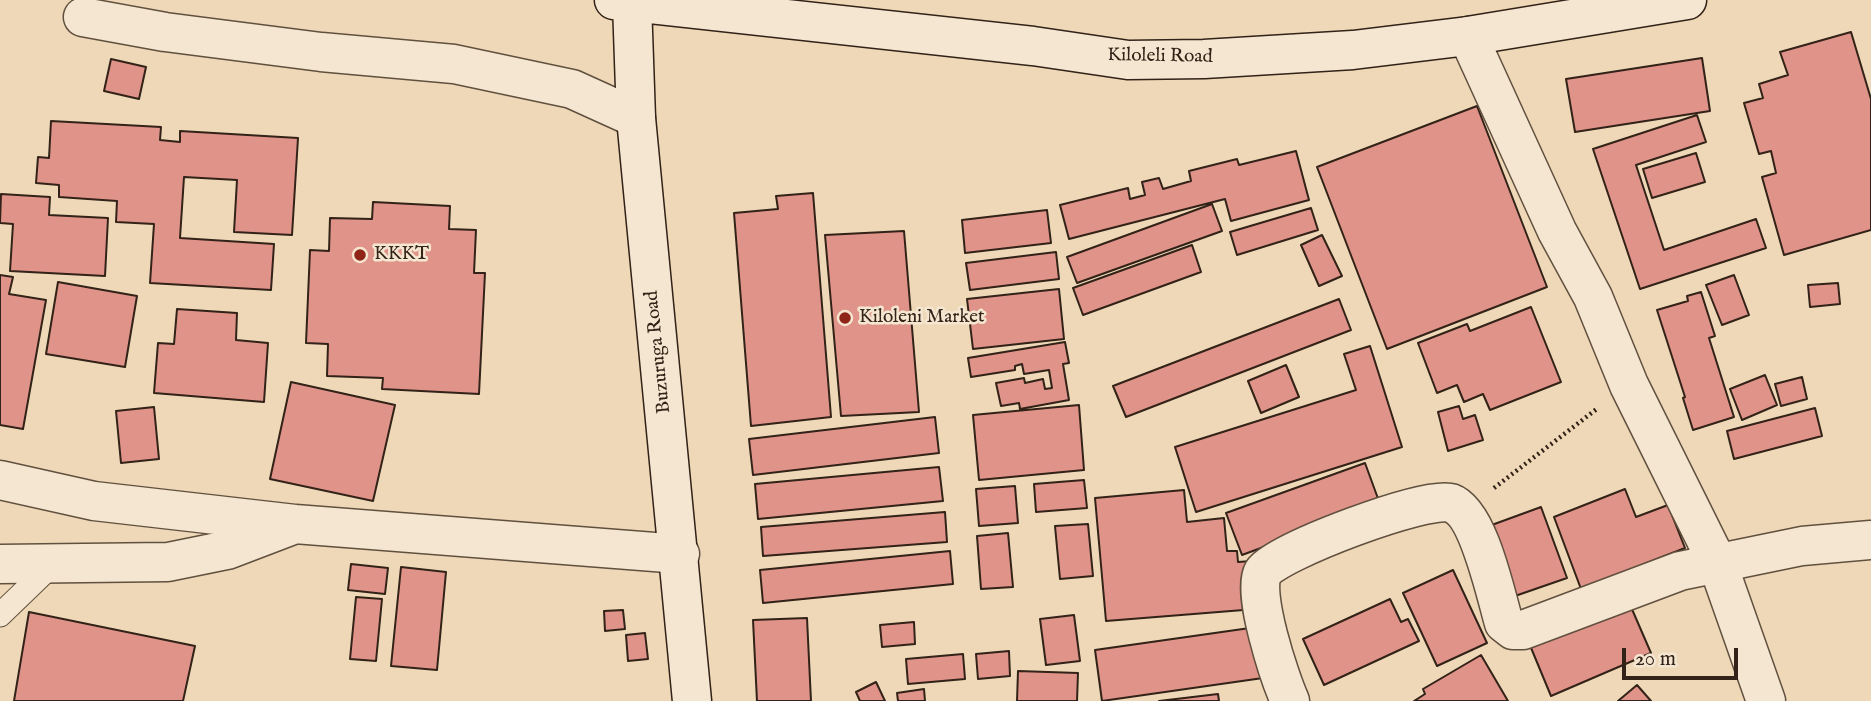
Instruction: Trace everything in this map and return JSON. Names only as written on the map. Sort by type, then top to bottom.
[{"type":"street","name":"Kiloleli Road","points":[[623,2],[1033,46],[1128,60],[1353,50],[1468,36],[1687,0]]},
{"type":"street","name":"Buzuruga Road","points":[[623,2],[680,555],[685,644],[692,701]]},
{"type":"street","points":[[83,17],[165,32],[321,52],[454,64],[572,89],[636,118]]},
{"type":"street","points":[[1468,36],[1557,231],[1593,298],[1629,385],[1717,562],[1766,701]]},
{"type":"street","points":[[0,480],[94,501],[295,524],[680,555]]},
{"type":"street","points":[[1290,701],[1259,593],[1262,573],[1273,563],[1344,531],[1405,508],[1431,503],[1451,503],[1463,512],[1474,527],[1504,623],[1513,630],[1531,629],[1634,587],[1717,562],[1802,546],[1871,540]]},
{"type":"street","points":[[0,564],[168,562],[227,550],[295,524]]},
{"type":"lane","points":[[0,615],[55,562]]},
{"type":"path","points":[[1463,512],[1629,385]]},
{"type":"building","points":[[1851,32],[1871,99],[1871,230],[1784,255],[1762,177],[1776,173],[1771,151],[1759,154],[1744,103],[1763,98],[1759,84],[1788,75],[1780,52]]},
{"type":"building","points":[[1702,58],[1710,111],[1575,132],[1566,79]]},
{"type":"building","points":[[111,59],[146,67],[139,99],[104,91]]},
{"type":"building","points":[[1477,106],[1547,287],[1387,349],[1317,167]]},
{"type":"building","points":[[1697,115],[1706,142],[1636,165],[1664,250],[1756,219],[1766,248],[1640,289],[1593,149]]},
{"type":"building","points":[[51,121],[161,127],[160,140],[180,142],[180,131],[298,138],[292,235],[234,232],[237,180],[184,177],[180,238],[274,244],[271,290],[150,283],[154,224],[116,222],[117,201],[59,197],[59,185],[36,183],[38,157],[49,158]]},
{"type":"building","points":[[1296,151],[1309,200],[1231,221],[1225,199],[1069,239],[1060,205],[1128,188],[1130,199],[1145,195],[1142,182],[1159,178],[1163,189],[1191,181],[1189,171],[1237,159],[1239,165]]},
{"type":"building","points":[[1696,153],[1705,182],[1652,198],[1643,169]]},
{"type":"building","points":[[813,193],[831,417],[751,426],[734,213],[778,209],[776,196]]},
{"type":"building","points":[[1,194],[50,197],[49,215],[108,218],[105,276],[10,271],[13,224],[0,223]]},
{"type":"building","points":[[373,202],[450,206],[449,229],[476,230],[474,273],[485,273],[479,394],[382,389],[383,378],[327,376],[328,344],[306,343],[310,250],[329,251],[330,218],[372,219]]},
{"type":"building","points":[[1212,204],[1222,231],[1077,283],[1067,257]]},
{"type":"building","points":[[1311,208],[1318,230],[1237,255],[1230,232]]},
{"type":"building","points":[[1047,210],[1051,243],[965,253],[962,220]]},
{"type":"building","points":[[904,231],[919,412],[841,416],[825,235]]},
{"type":"building","points":[[1322,235],[1342,276],[1319,286],[1301,245]]},
{"type":"building","points":[[1192,245],[1201,272],[1083,315],[1073,288]]},
{"type":"building","points":[[1056,252],[1059,279],[970,290],[966,263]]},
{"type":"building","points":[[0,275],[13,277],[9,294],[46,300],[23,429],[0,425]]},
{"type":"building","points":[[1734,275],[1749,315],[1722,325],[1706,285]]},
{"type":"building","points":[[58,282],[137,296],[125,367],[46,354]]},
{"type":"building","points":[[1838,283],[1840,304],[1810,307],[1808,285]]},
{"type":"building","points":[[1059,289],[1064,339],[973,349],[967,299]]},
{"type":"building","points":[[1701,292],[1715,336],[1709,338],[1734,417],[1693,430],[1657,310],[1688,301],[1687,296]]},
{"type":"building","points":[[1339,299],[1351,330],[1126,417],[1113,386]]},
{"type":"building","points":[[1531,307],[1561,382],[1490,410],[1483,394],[1464,402],[1457,385],[1437,393],[1418,343],[1467,324],[1470,331]]},
{"type":"building","points":[[177,309],[237,313],[236,340],[268,343],[264,402],[154,393],[158,343],[174,344]]},
{"type":"building","points":[[1065,342],[1069,363],[1063,364],[1069,400],[1020,409],[1019,403],[1001,406],[996,383],[1024,378],[1025,383],[1043,379],[1045,389],[1052,388],[1049,370],[1024,374],[1022,364],[1015,366],[1015,370],[971,377],[968,358]]},
{"type":"building","points":[[1370,346],[1402,447],[1196,512],[1175,447],[1356,390],[1344,354]]},
{"type":"building","points":[[1286,365],[1299,397],[1261,413],[1248,381]]},
{"type":"building","points":[[1765,375],[1777,405],[1742,420],[1730,389]]},
{"type":"building","points":[[1802,377],[1807,399],[1781,406],[1775,384]]},
{"type":"building","points":[[291,382],[395,405],[373,501],[270,479]]},
{"type":"building","points":[[1079,405],[1084,470],[979,480],[973,415]]},
{"type":"building","points":[[1459,406],[1463,419],[1475,415],[1483,440],[1448,451],[1438,412]]},
{"type":"building","points":[[154,407],[159,459],[121,463],[116,411]]},
{"type":"building","points":[[1815,408],[1822,436],[1734,459],[1727,431]]},
{"type":"building","points":[[935,417],[939,453],[753,475],[749,439]]},
{"type":"building","points":[[1365,463],[1380,504],[1242,555],[1226,513]]},
{"type":"building","points":[[939,467],[943,501],[758,519],[755,484]]},
{"type":"building","points":[[1084,480],[1087,508],[1036,512],[1034,484]]},
{"type":"building","points":[[1015,486],[1018,523],[979,526],[976,489]]},
{"type":"building","points":[[1625,489],[1636,517],[1668,505],[1685,548],[1581,589],[1554,517]]},
{"type":"building","points":[[1184,490],[1187,522],[1224,518],[1227,551],[1237,551],[1238,562],[1252,561],[1256,609],[1106,621],[1095,498]]},
{"type":"building","points":[[1541,507],[1567,578],[1515,596],[1489,526]]},
{"type":"building","points":[[945,512],[947,542],[763,556],[761,527]]},
{"type":"building","points":[[1088,524],[1093,576],[1060,579],[1055,526]]},
{"type":"building","points":[[1008,533],[1013,587],[981,589],[977,536]]},
{"type":"building","points":[[950,551],[953,584],[763,603],[760,570]]},
{"type":"building","points":[[351,564],[388,568],[385,594],[348,590]]},
{"type":"building","points":[[401,567],[446,572],[437,670],[391,666]]},
{"type":"building","points":[[1453,570],[1487,643],[1437,666],[1403,593]]},
{"type":"building","points":[[356,597],[382,599],[376,661],[350,659]]},
{"type":"building","points":[[1390,599],[1401,622],[1408,619],[1419,641],[1324,685],[1303,639]]},
{"type":"building","points":[[1628,600],[1651,653],[1551,696],[1529,643]]},
{"type":"building","points":[[623,610],[625,629],[605,631],[604,611]]},
{"type":"building","points":[[29,612],[195,646],[183,701],[14,701]]},
{"type":"building","points":[[1074,615],[1080,661],[1046,665],[1040,619]]},
{"type":"building","points":[[807,618],[811,701],[757,701],[753,620]]},
{"type":"building","points":[[914,622],[915,644],[882,647],[880,625]]},
{"type":"building","points":[[1257,627],[1263,678],[1102,701],[1095,650]]},
{"type":"building","points":[[645,633],[648,659],[628,661],[626,635]]},
{"type":"building","points":[[1009,651],[1010,676],[978,679],[976,654]]},
{"type":"building","points":[[963,654],[965,679],[908,684],[906,659]]},
{"type":"building","points":[[1481,655],[1508,701],[1414,701],[1425,694],[1423,689]]},
{"type":"building","points":[[1018,671],[1078,673],[1077,701],[1017,701]]},
{"type":"building","points":[[876,682],[885,701],[860,701],[856,692]]},
{"type":"building","points":[[1637,685],[1651,701],[1618,701]]},
{"type":"building","points":[[924,689],[925,701],[898,701],[897,693]]},
{"type":"building","points":[[1218,694],[1219,701],[1159,701]]},
{"type":"place","name":"KKKT","points":[[360,255]]},
{"type":"place","name":"Kiloleni Market","points":[[845,318]]}]
